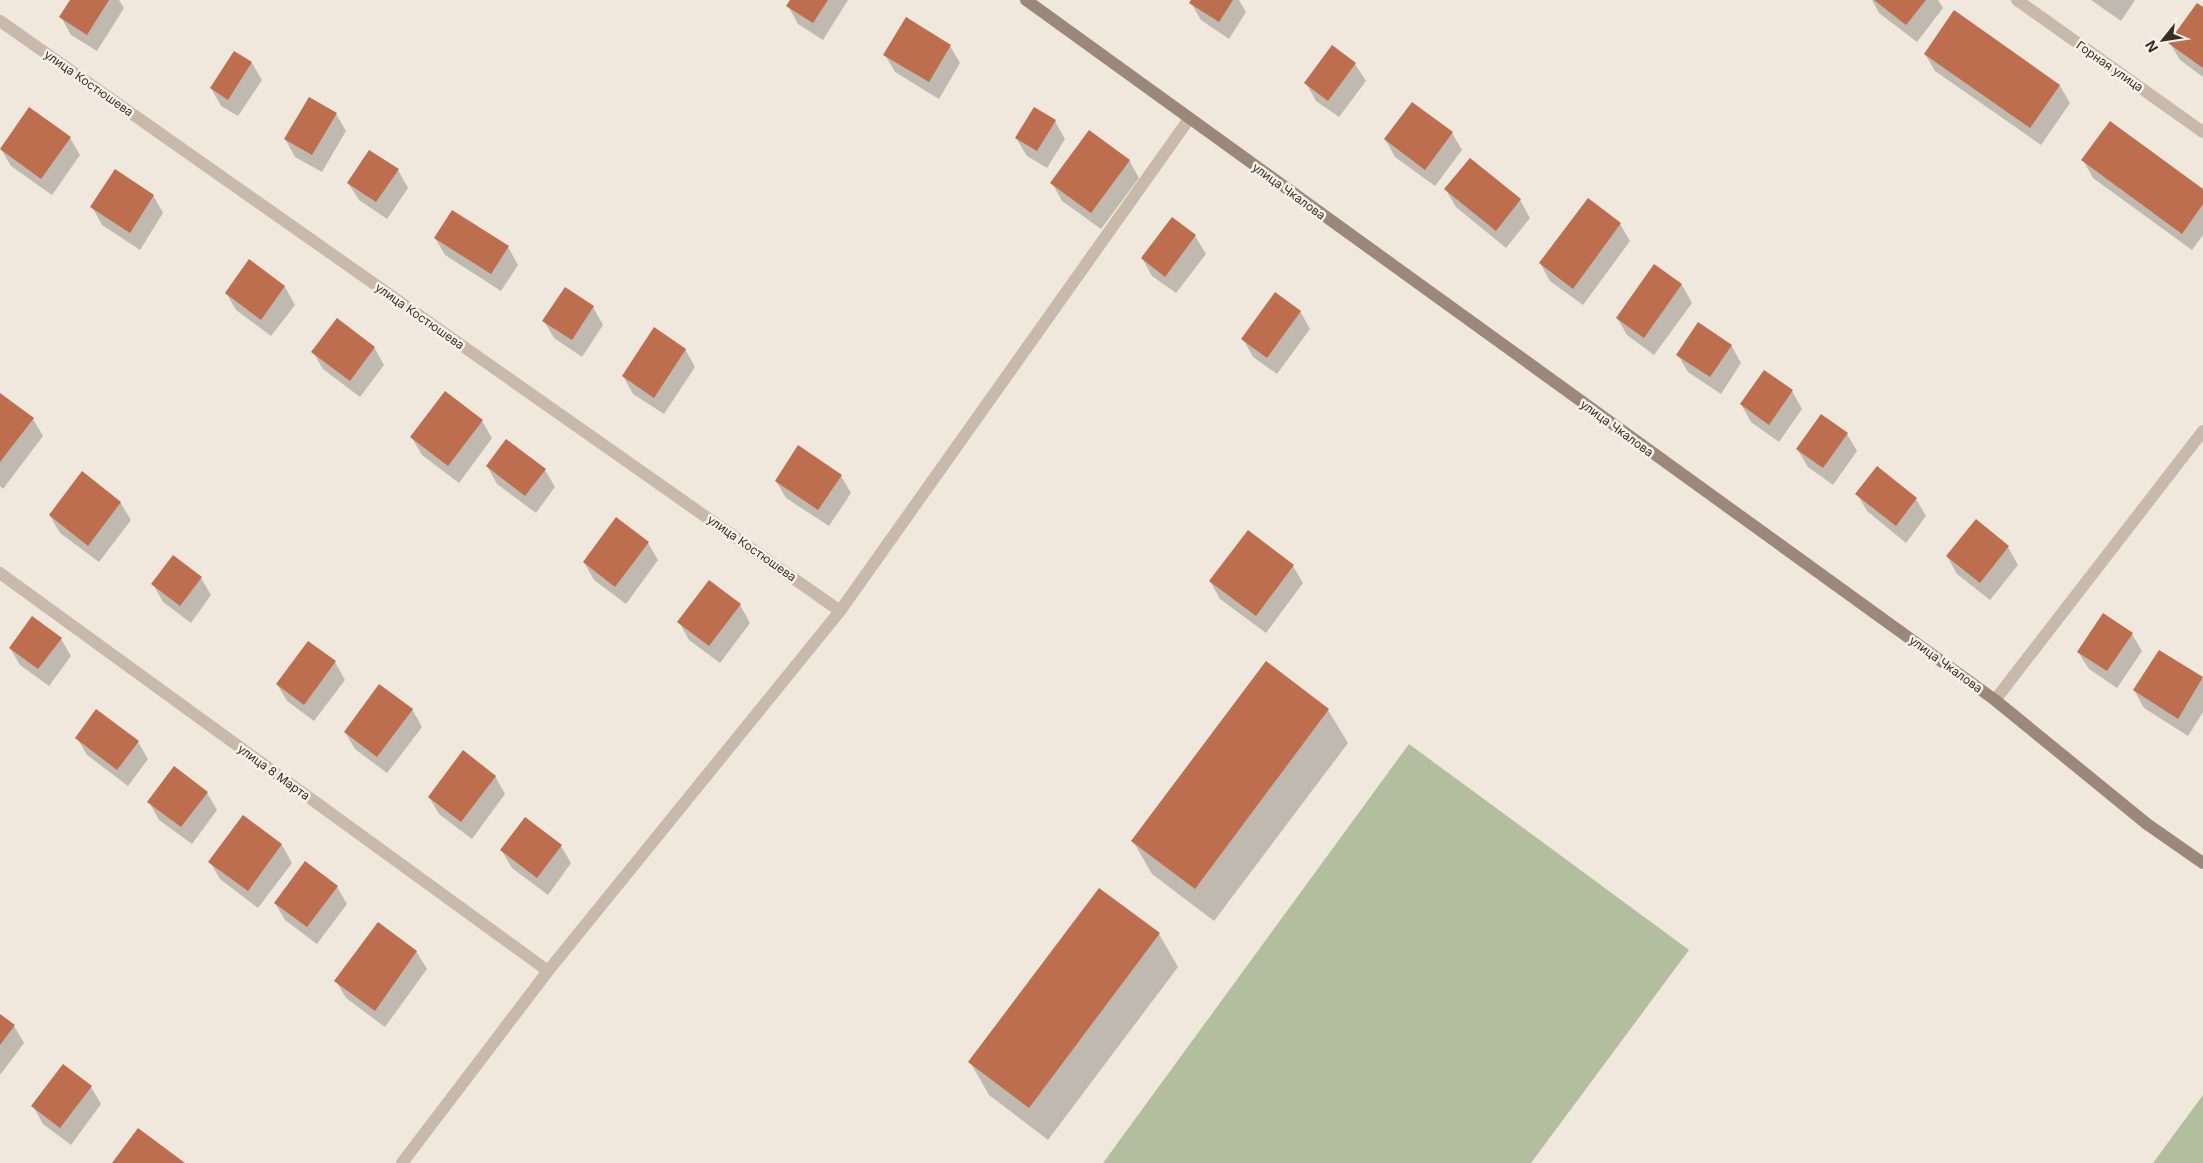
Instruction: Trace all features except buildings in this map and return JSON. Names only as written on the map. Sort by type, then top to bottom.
[{"type":"main road","name":"улица Чкалова","points":[[1026,0],[1995,700],[2147,824],[2203,863]]},
{"type":"street","name":"Горная улица","points":[[2017,0],[2203,132]]},
{"type":"street","name":"улица Костюшева","points":[[0,21],[840,611]]},
{"type":"street","points":[[402,1163],[548,972],[840,611],[1189,119]]},
{"type":"street","points":[[1995,700],[2203,431]]},
{"type":"street","name":"улица 8 Марта","points":[[0,572],[548,972]]},
{"type":"green space","points":[[1409,744],[1689,950],[1531,1163],[1103,1163]]},
{"type":"green space","points":[[2203,1095],[2203,1163],[2153,1163]]}]
